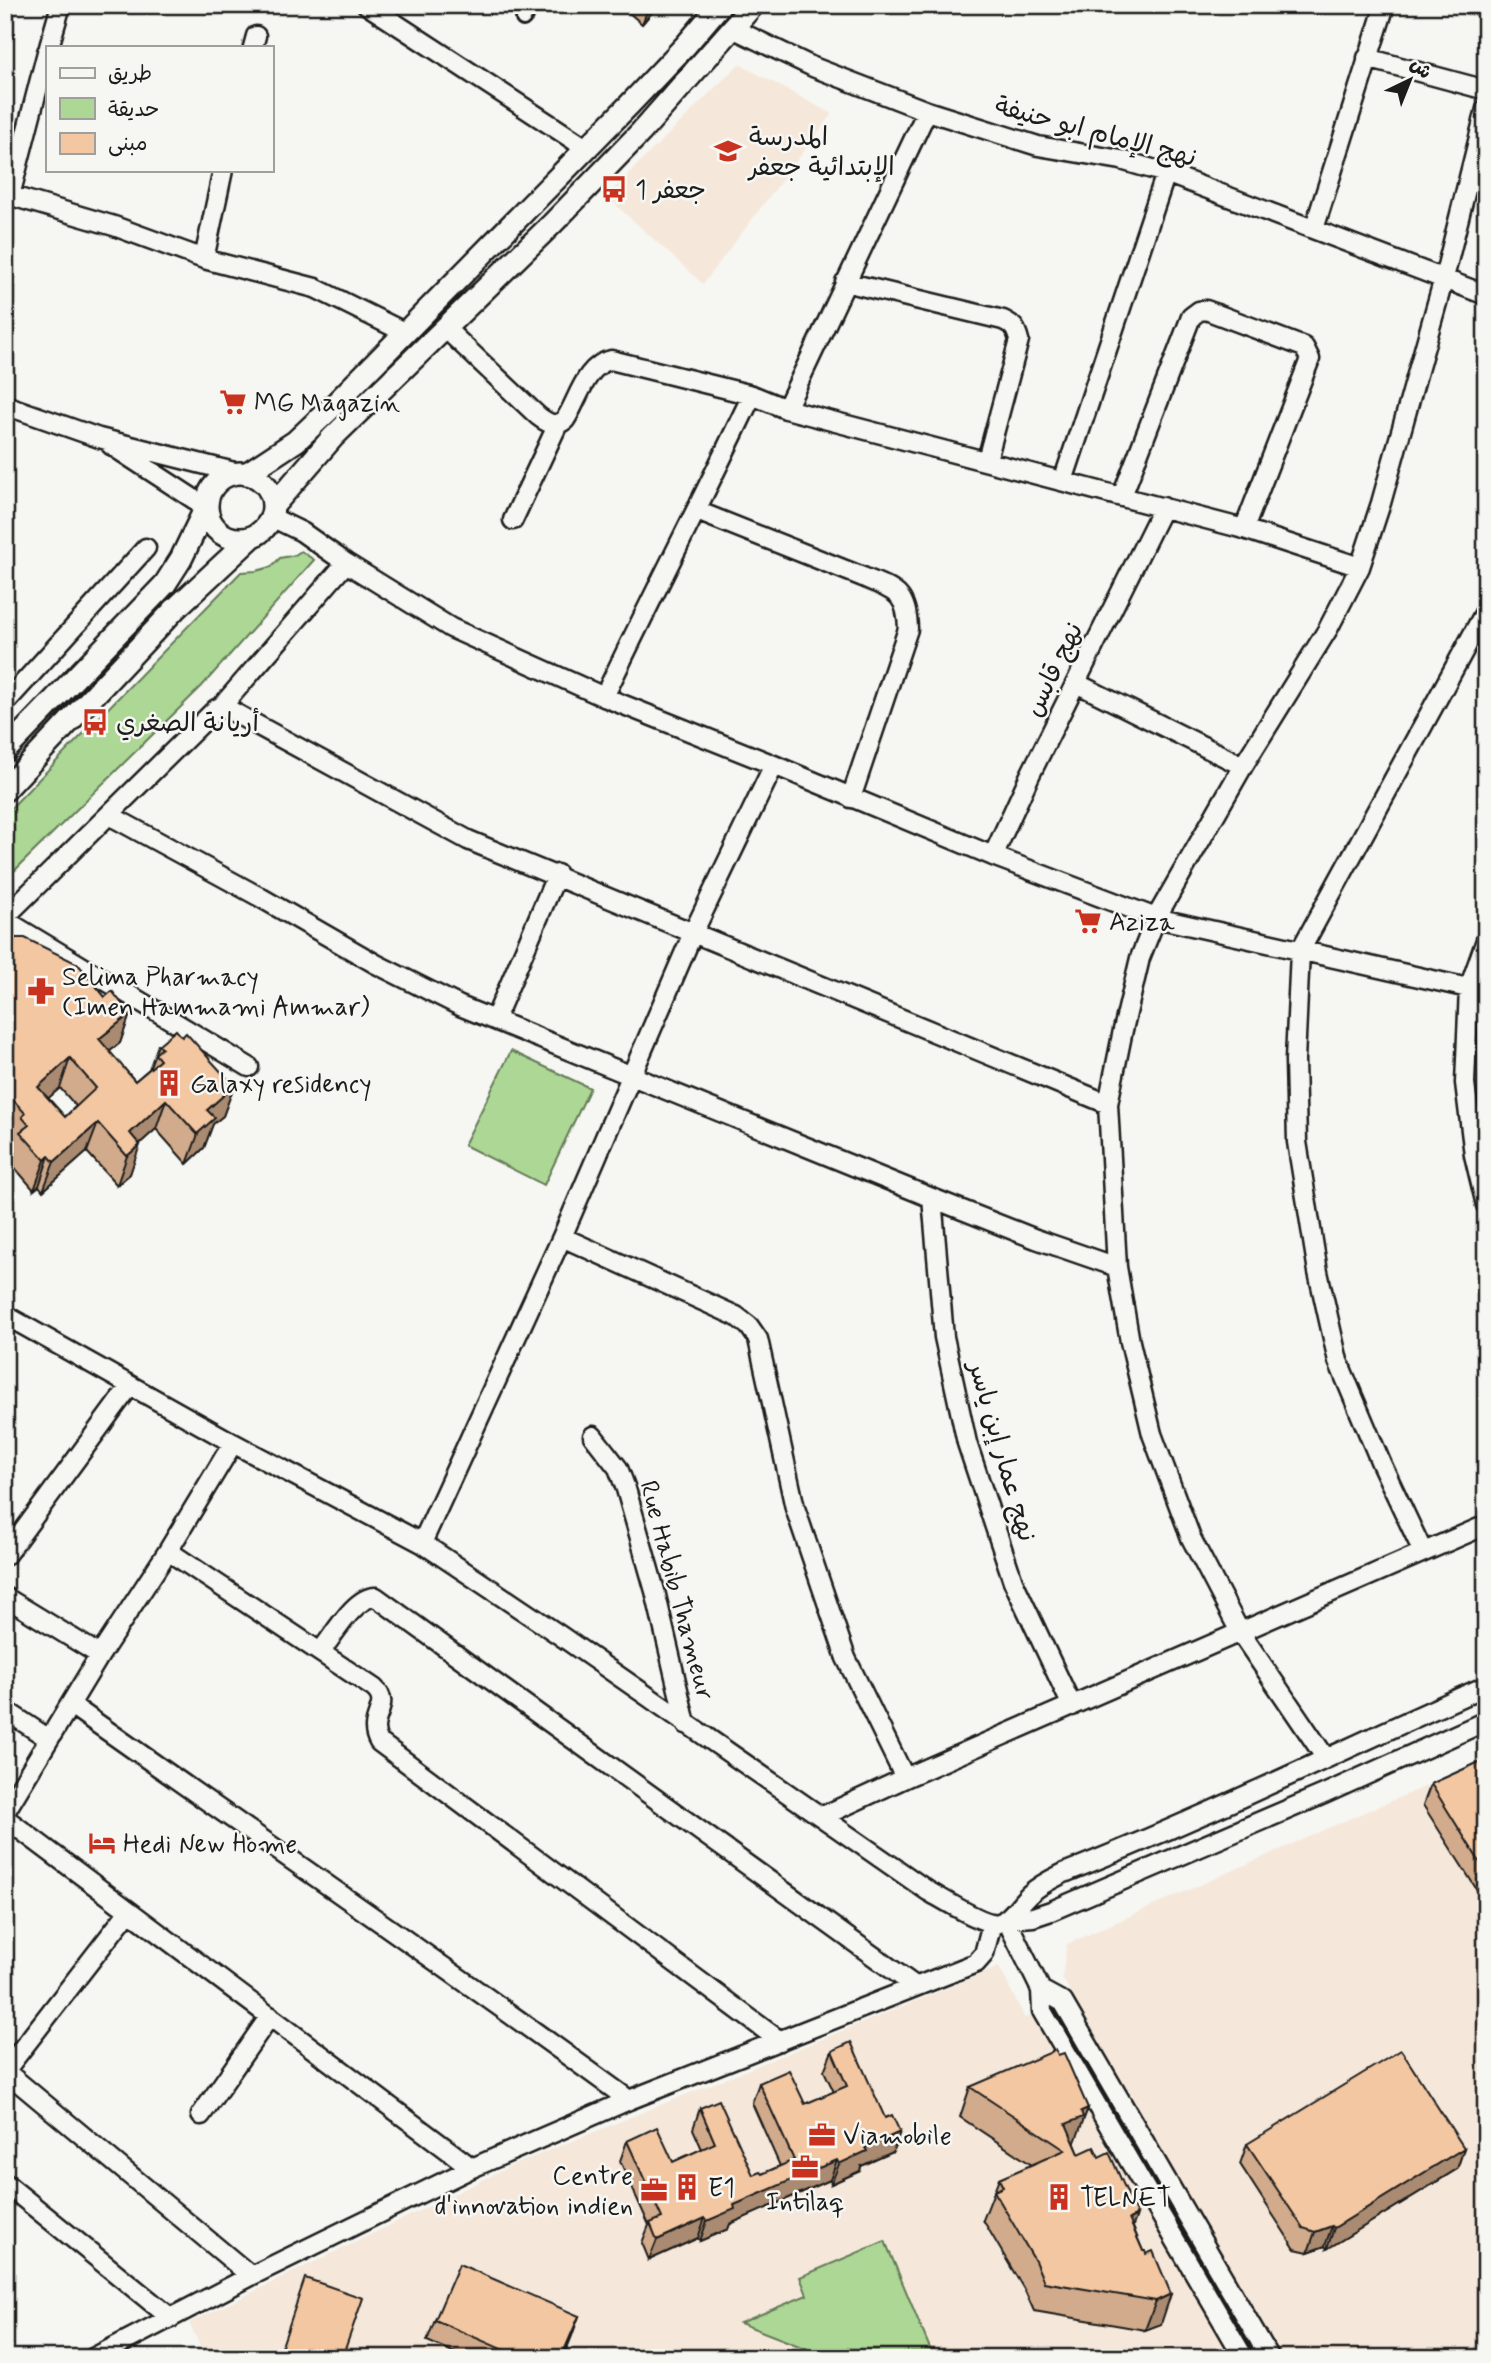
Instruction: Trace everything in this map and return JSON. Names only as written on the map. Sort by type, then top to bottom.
[{"type":"street","points":[[49,46],[61,5]]},
{"type":"street","points":[[367,5],[586,148]]},
{"type":"street","points":[[523,19],[535,5]]},
{"type":"street","points":[[5,751],[165,584],[181,559],[206,507],[212,488],[228,475],[242,473],[296,441],[586,148],[686,45],[720,5]]},
{"type":"street","points":[[5,790],[175,609],[251,538],[260,533],[272,511],[334,437],[641,132],[753,5]]},
{"type":"street","points":[[1314,229],[1385,5]]},
{"type":"street","name":"نهج الإمام ابو حنيفة","points":[[734,29],[813,67],[927,111],[1038,146],[1121,160],[1167,173],[1486,295]]},
{"type":"street","points":[[46,57],[8,195],[114,226],[204,259],[315,288],[404,332]]},
{"type":"street","points":[[1367,58],[1486,90]]},
{"type":"street","points":[[1325,1757],[1240,1632],[1191,1538],[1152,1434],[1130,1342],[1117,1267],[1108,1104],[1122,1030],[1140,958],[1156,918],[1243,766],[1328,629],[1360,567],[1381,503],[1444,278],[1486,109]]},
{"type":"street","points":[[786,409],[927,111]]},
{"type":"street","points":[[204,259],[223,172]]},
{"type":"street","points":[[1063,481],[1167,173]]},
{"type":"street","points":[[845,282],[1003,320],[1016,329],[1019,340],[986,460]]},
{"type":"street","points":[[1122,496],[1191,317],[1206,310],[1304,347],[1310,359],[1244,529]]},
{"type":"street","points":[[445,328],[538,416],[550,424],[558,424]]},
{"type":"street","points":[[513,520],[558,424],[567,417],[593,369],[604,361],[611,360],[752,395],[786,409],[1244,529],[1360,567]]},
{"type":"street","points":[[604,697],[752,395]]},
{"type":"street","points":[[5,405],[99,438],[254,477],[268,488],[272,511],[346,563],[451,628],[604,697],[993,856],[1156,918],[1477,990]]},
{"type":"street","points":[[99,438],[206,507],[209,520],[222,535],[231,539],[251,538]]},
{"type":"street","name":"نهج قابس","points":[[993,856],[1030,775],[1163,507]]},
{"type":"street","points":[[697,512],[863,576],[899,595],[905,602],[908,629],[851,799]]},
{"type":"street","points":[[5,702],[146,548]]},
{"type":"street","points":[[249,1067],[5,919],[215,709],[222,706],[346,563]]},
{"type":"street","points":[[1423,1552],[1381,1463],[1338,1361],[1318,1272],[1297,1142],[1295,1060],[1300,951],[1486,610]]},
{"type":"street","points":[[1076,683],[1243,766]]},
{"type":"street","points":[[222,706],[468,839],[1108,1104]]},
{"type":"street","points":[[422,1543],[562,1237],[693,933],[774,765]]},
{"type":"street","points":[[108,815],[376,964],[460,1006],[1036,1240],[1117,1267]]},
{"type":"street","points":[[495,1019],[557,874]]},
{"type":"street","points":[[1486,940],[1465,1083],[1474,1155],[1486,1205]]},
{"type":"street","name":"نهج عمار إبن ياسر","points":[[932,1198],[944,1337],[967,1443],[1013,1581],[1072,1706]]},
{"type":"street","points":[[562,1237],[736,1316],[749,1326],[758,1339],[795,1508],[846,1658],[905,1778]]},
{"type":"street","points":[[5,1315],[233,1443],[422,1543],[929,1891],[959,1910],[999,1921],[1033,1917],[1138,1875],[1486,1721]]},
{"type":"street","points":[[5,1556],[130,1386]]},
{"type":"street","name":"Rue Habib Thameur","points":[[593,1436],[618,1468],[626,1489],[655,1591],[687,1724]]},
{"type":"street","points":[[5,1812],[100,1655],[169,1551],[233,1443]]},
{"type":"street","points":[[823,1816],[1486,1525]]},
{"type":"street","points":[[169,1551],[381,1694],[380,1709],[373,1727],[379,1742],[780,2041]]},
{"type":"street","points":[[5,1597],[100,1655]]},
{"type":"street","points":[[321,1651],[355,1606],[363,1599],[376,1597],[915,1986]]},
{"type":"street","points":[[93,2358],[251,2276],[472,2168],[629,2100],[979,1962],[999,1921],[1045,1882],[1214,1811],[1325,1757],[1486,1686]]},
{"type":"street","points":[[71,1704],[318,1880],[487,1996],[629,2100]]},
{"type":"street","points":[[5,1710],[49,1739]]},
{"type":"street","points":[[5,1818],[472,2168]]},
{"type":"street","points":[[129,1911],[5,2071],[251,2276]]},
{"type":"street","points":[[999,1921],[1041,1990],[1042,2011],[1244,2358]]},
{"type":"street","points":[[1041,1990],[1063,2002],[1270,2358]]},
{"type":"street","points":[[201,2115],[270,2016]]},
{"type":"street","points":[[5,2183],[171,2318]]},
{"type":"street","points":[[1215,2309],[1234,2297]]},
{"type":"shaded area","name":"المدرسة الإبتدائية جعفر","points":[[739,64],[832,114],[703,284],[606,196]]},
{"type":"shaded area","points":[[1486,1761],[1486,2358],[186,2358],[202,2350],[189,2323],[513,2165],[999,1967],[1025,2018],[1073,1997],[1062,1977],[1067,1944]]},
{"type":"green space","points":[[301,551],[314,560],[202,686],[5,880],[5,814],[241,572],[271,567],[280,558]]},
{"type":"green space","points":[[511,1051],[590,1088],[544,1185],[464,1145]]},
{"type":"green space","points":[[885,2241],[934,2358],[830,2358],[740,2323],[807,2295],[800,2277]]},
{"type":"building","name":"Galaxy residency","points":[[5,938],[25,938],[78,964],[105,997],[112,991],[130,1014],[99,1039],[135,1081],[160,1060],[155,1054],[162,1048],[158,1045],[176,1030],[182,1037],[186,1033],[234,1086],[207,1110],[215,1118],[197,1134],[166,1100],[130,1133],[140,1145],[127,1156],[98,1123],[54,1162],[49,1156],[45,1160],[20,1132],[29,1125],[22,1117],[25,1113],[5,1091]],"holes":[[[70,1058],[96,1088],[65,1117],[38,1087]]]},
{"type":"building","points":[[1486,1759],[1486,1872],[1431,1784]]},
{"type":"building","points":[[851,2042],[885,2118],[892,2115],[900,2132],[839,2164],[837,2160],[734,2205],[735,2209],[707,2221],[705,2218],[657,2240],[650,2223],[662,2218],[627,2141],[657,2127],[673,2162],[715,2143],[700,2108],[719,2100],[753,2175],[760,2172],[762,2174],[794,2160],[759,2083],[789,2070],[805,2104],[847,2086],[832,2051]]},
{"type":"building","points":[[1056,2050],[1058,2055],[1064,2053],[1088,2108],[1081,2111],[1083,2117],[1066,2124],[1079,2154],[1094,2147],[1099,2157],[1109,2152],[1137,2215],[1129,2219],[1143,2251],[1146,2254],[1153,2251],[1171,2294],[1156,2301],[1044,2282],[1035,2261],[994,2191],[1003,2187],[999,2179],[1065,2150],[970,2087]]},
{"type":"building","points":[[1401,2050],[1464,2148],[1334,2228],[1332,2226],[1315,2232],[1303,2228],[1247,2144]]},
{"type":"building","points":[[459,2264],[579,2316],[561,2358],[522,2358],[435,2320]]},
{"type":"building","points":[[305,2278],[363,2298],[342,2358],[278,2358]]},
{"type":"place","name":"المدرسة الإبتدائية جعفر","points":[[728,151]]},
{"type":"place","name":"جعفر 1","points":[[614,189]]},
{"type":"place","name":"MG Magazin","points":[[233,402]]},
{"type":"place","name":"أريانة الصغري","points":[[95,722]]},
{"type":"place","name":"Aziza","points":[[1088,921]]},
{"type":"place","name":"Selima Pharmacy (Imen Hammami Ammar)","points":[[41,991]]},
{"type":"place","name":"Galaxy residency","points":[[169,1083]]},
{"type":"place","name":"Hedi New Home","points":[[102,1843]]},
{"type":"place","name":"Viamobile","points":[[822,2135]]},
{"type":"place","name":"Intilaq","points":[[805,2167]]},
{"type":"place","name":"E1","points":[[687,2187]]},
{"type":"place","name":"Centre d'innovation indien","points":[[654,2190]]},
{"type":"place","name":"TELNET","points":[[1059,2197]]}]
